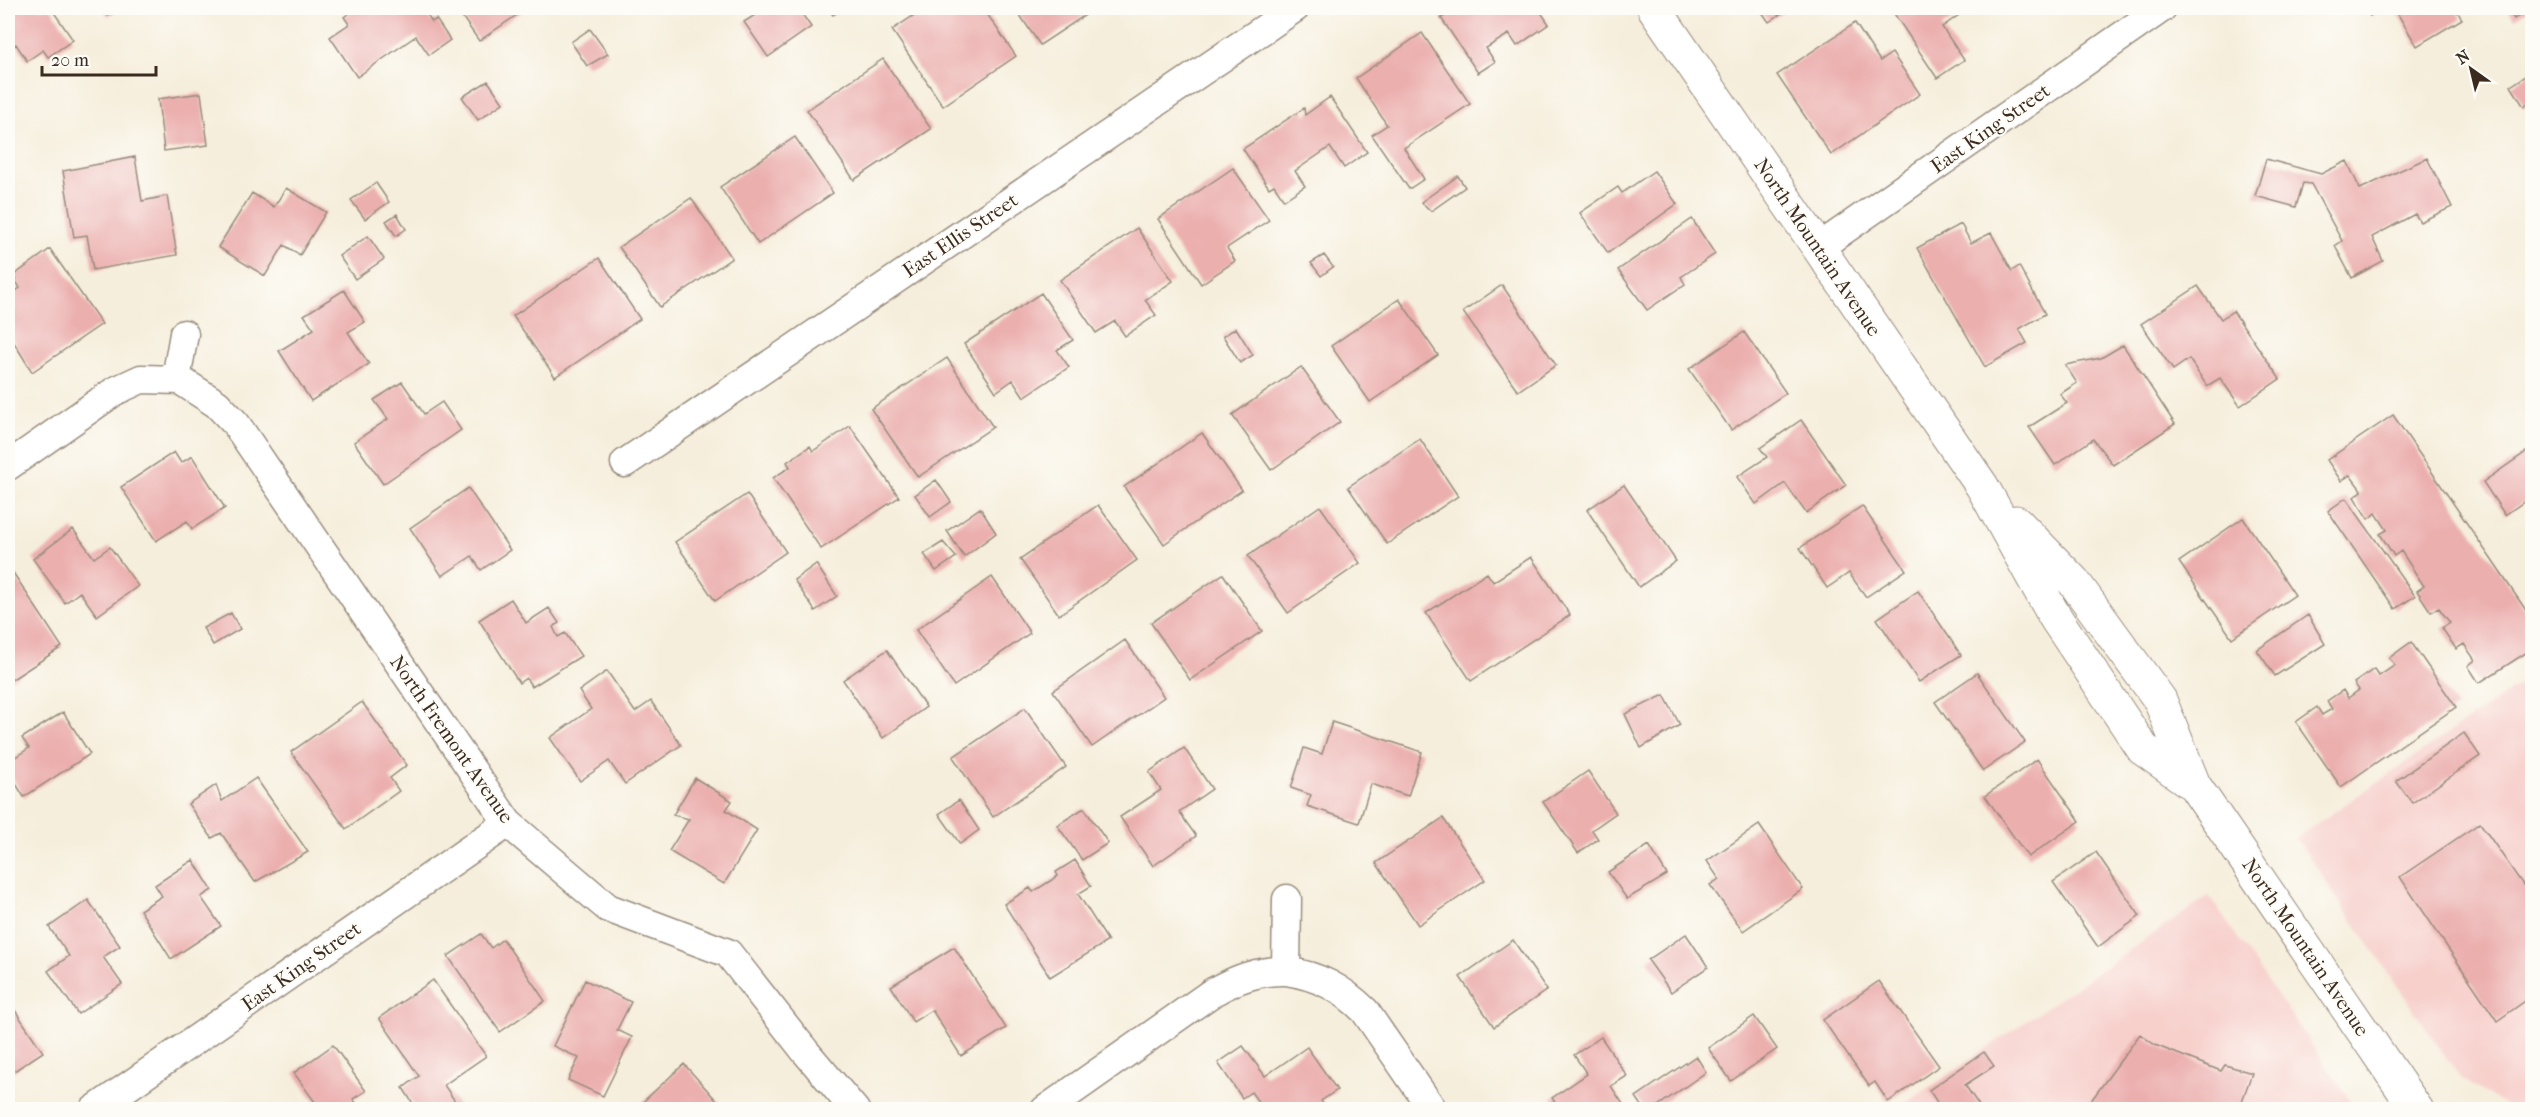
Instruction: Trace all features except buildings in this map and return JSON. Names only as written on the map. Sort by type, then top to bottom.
[{"type":"street","name":"East Ellis Street","points":[[625,463],[1295,8]]},
{"type":"street","name":"North Mountain Avenue","points":[[1654,8],[1982,486],[2074,582],[2160,700],[2194,785],[2417,1110]]},
{"type":"street","name":"East King Street","points":[[1818,248],[2162,8]]},
{"type":"street","points":[[8,466],[116,391],[141,379],[178,379],[184,334]]},
{"type":"street","name":"North Fremont Avenue","points":[[178,379],[217,404],[236,424],[508,823],[608,908],[728,953],[855,1110]]},
{"type":"street","name":"East King Street","points":[[94,1110],[508,823]]},
{"type":"street","points":[[1286,971],[1287,899]]},
{"type":"street","points":[[1045,1110],[1213,992],[1234,980],[1269,970],[1286,971],[1317,978],[1333,985],[1352,999],[1365,1011],[1433,1110]]},
{"type":"shaded area","points":[[2532,676],[2532,1109],[2513,1109],[2461,1079],[2296,838]]},
{"type":"shaded area","points":[[2209,896],[2356,1109],[1896,1110]]}]
